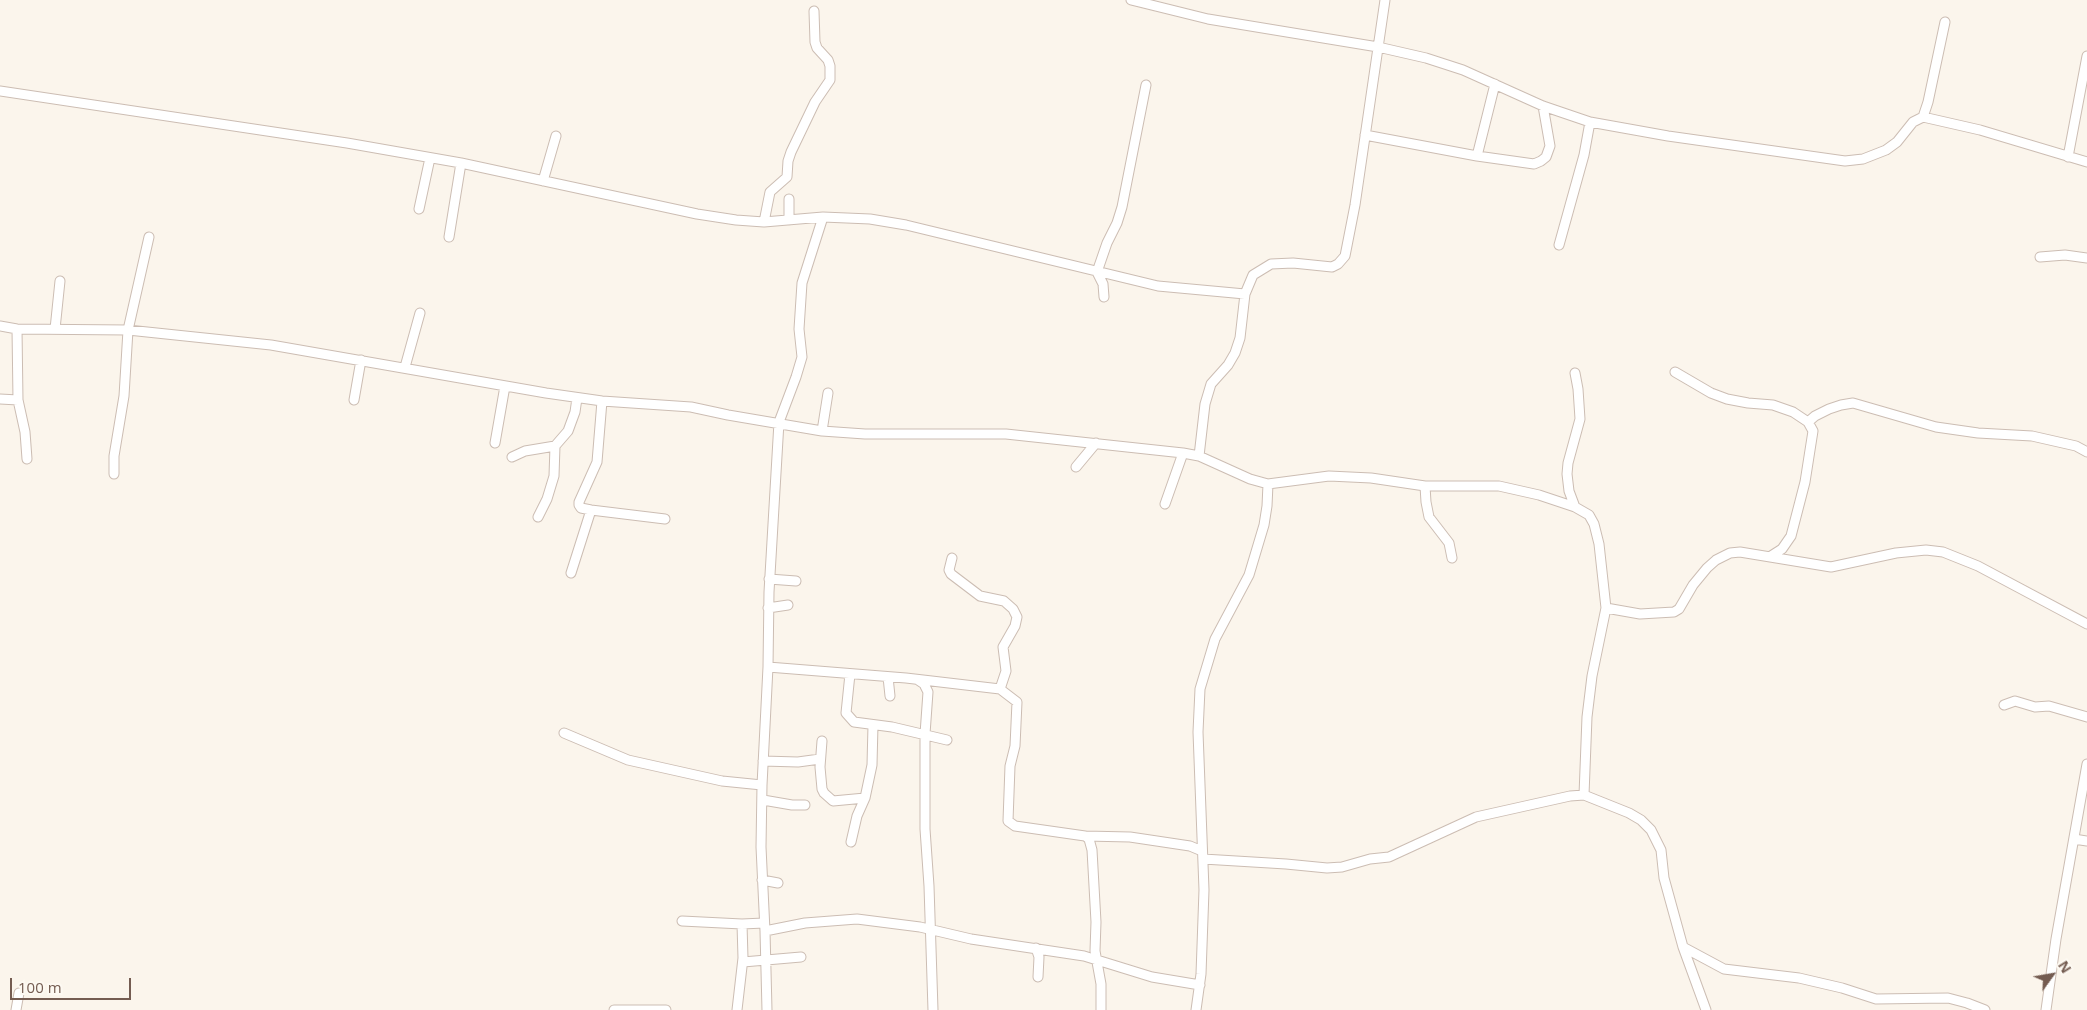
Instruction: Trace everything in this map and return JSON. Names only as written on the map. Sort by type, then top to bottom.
[{"type":"street","points":[[1131,0],[1208,19],[1378,47],[1463,70],[1543,106],[1590,122],[1668,136],[1845,161],[1863,158],[1886,150],[1896,142],[1913,122],[1923,117],[1986,132],[2087,162]]},
{"type":"street","points":[[1199,456],[1205,404],[1211,384],[1228,365],[1235,353],[1240,338],[1245,294],[1254,275],[1271,264],[1293,263],[1332,267],[1342,261],[1345,256],[1355,205],[1385,0]]},
{"type":"street","points":[[764,222],[770,192],[787,177],[788,161],[791,152],[815,102],[830,80],[830,66],[814,42],[814,11]]},
{"type":"street","points":[[1923,117],[1945,22]]},
{"type":"street","points":[[2068,157],[2087,56]]},
{"type":"street","points":[[1477,156],[1495,84]]},
{"type":"street","points":[[1104,297],[1103,284],[1098,272],[1107,243],[1117,223],[1122,207],[1146,85]]},
{"type":"street","points":[[0,91],[347,143],[461,163],[697,214],[736,220],[764,222],[824,217],[870,219],[920,227],[1158,286],[1245,294]]},
{"type":"street","points":[[1365,135],[1477,156],[1534,164],[1546,157],[1550,146],[1543,106]]},
{"type":"street","points":[[1558,245],[1584,155],[1590,122]]},
{"type":"street","points":[[543,180],[556,136]]},
{"type":"street","points":[[419,209],[430,158]]},
{"type":"street","points":[[449,237],[461,163]]},
{"type":"street","points":[[788,220],[790,199]]},
{"type":"street","points":[[767,1010],[761,847],[762,785],[768,667],[769,579],[780,422],[802,357],[799,330],[802,283],[824,217]]},
{"type":"street","points":[[114,474],[114,456],[124,396],[128,330],[149,237]]},
{"type":"street","points":[[2040,257],[2065,255],[2087,258]]},
{"type":"street","points":[[55,329],[60,281]]},
{"type":"street","points":[[405,368],[420,313]]},
{"type":"street","points":[[0,326],[17,329],[128,330],[214,338],[361,360],[577,398],[691,407],[822,431],[865,434],[1006,434],[1183,453],[1199,456],[1268,484],[1335,476],[1371,478],[1425,486],[1499,486],[1560,502],[1575,507],[1589,515],[1594,524],[1599,544],[1606,608],[1586,717],[1584,795]]},
{"type":"street","points":[[17,329],[18,400],[25,432],[27,459]]},
{"type":"street","points":[[354,400],[361,360]]},
{"type":"street","points":[[1675,372],[1711,393],[1727,399],[1748,404],[1773,405],[1801,416],[1808,422],[1813,431],[1813,443],[1794,525],[1787,544],[1771,556]]},
{"type":"street","points":[[1575,373],[1580,419],[1568,463],[1569,492],[1575,507]]},
{"type":"street","points":[[495,443],[505,386]]},
{"type":"street","points":[[822,431],[828,393]]},
{"type":"street","points":[[538,516],[547,499],[554,476],[555,446],[568,431],[575,412],[577,398]]},
{"type":"street","points":[[0,399],[18,400]]},
{"type":"street","points":[[602,401],[596,462],[579,502],[582,508],[665,519]]},
{"type":"street","points":[[1808,422],[1814,416],[1829,409],[1853,403],[1936,426],[1973,432],[2032,436],[2076,446],[2087,452]]},
{"type":"street","points":[[1076,467],[1096,443]]},
{"type":"street","points":[[512,457],[525,451],[555,446]]},
{"type":"street","points":[[1165,504],[1183,453]]},
{"type":"street","points":[[1196,1010],[1200,985],[1204,922],[1198,732],[1200,689],[1209,654],[1218,632],[1249,575],[1264,525],[1268,484]]},
{"type":"street","points":[[1425,486],[1429,517],[1449,543],[1452,558]]},
{"type":"street","points":[[1560,502],[1564,500],[1569,492]]},
{"type":"street","points":[[571,573],[591,510]]},
{"type":"street","points":[[1606,608],[1640,614],[1674,612],[1683,603],[1692,585],[1716,560],[1730,553],[1740,552],[1771,556],[1831,567],[1926,550],[1942,552],[1978,566],[2087,624]]},
{"type":"street","points":[[952,558],[949,570],[951,574],[980,596],[1004,600],[1014,609],[1017,617],[1015,626],[1004,647],[1006,671],[1000,689]]},
{"type":"street","points":[[769,579],[796,581]]},
{"type":"street","points":[[768,608],[788,605]]},
{"type":"street","points":[[768,667],[1000,689],[1016,702],[1015,746],[1010,766],[1008,821],[1015,826],[1085,836],[1130,837],[1190,846],[1203,855],[1326,868],[1342,867],[1370,859],[1389,857],[1476,817],[1570,796],[1584,795],[1629,813],[1642,820],[1651,830],[1661,850],[1664,878],[1683,947],[1706,1010]]},
{"type":"street","points":[[850,674],[846,712],[854,722],[925,734],[947,740]]},
{"type":"street","points":[[888,677],[890,696]]},
{"type":"street","points":[[918,680],[924,684],[928,692],[925,734],[925,829],[930,917],[925,929],[933,1010]]},
{"type":"street","points":[[928,692],[939,682]]},
{"type":"street","points":[[2004,705],[2015,701],[2035,707],[2049,706],[2087,717]]},
{"type":"street","points":[[851,842],[857,816],[865,798],[872,765],[873,725]]},
{"type":"street","points":[[564,733],[628,760],[722,780],[762,785]]},
{"type":"street","points":[[822,741],[820,760],[822,788],[828,797],[833,801],[865,798]]},
{"type":"street","points":[[764,761],[820,760]]},
{"type":"street","points":[[2046,1010],[2056,939],[2087,764]]},
{"type":"street","points":[[763,800],[792,806],[804,805]]},
{"type":"street","points":[[1085,836],[1089,839],[1092,850],[1096,922],[1095,950],[1101,984],[1101,1010]]},
{"type":"street","points":[[2074,839],[2087,841]]},
{"type":"street","points":[[762,880],[778,883]]},
{"type":"street","points":[[682,921],[765,927],[857,919],[925,929],[971,939],[1036,948],[1097,960],[1152,977],[1200,985]]},
{"type":"street","points":[[737,1010],[743,962],[742,924]]},
{"type":"street","points":[[1683,947],[1724,969],[1799,978],[1842,988],[1876,999],[1948,998],[1967,1002],[1985,1010]]},
{"type":"street","points":[[1036,948],[1038,977]]},
{"type":"street","points":[[743,962],[801,957]]},
{"type":"street","points":[[16,1010],[19,993]]},
{"type":"street","points":[[614,1010],[666,1010]]}]
